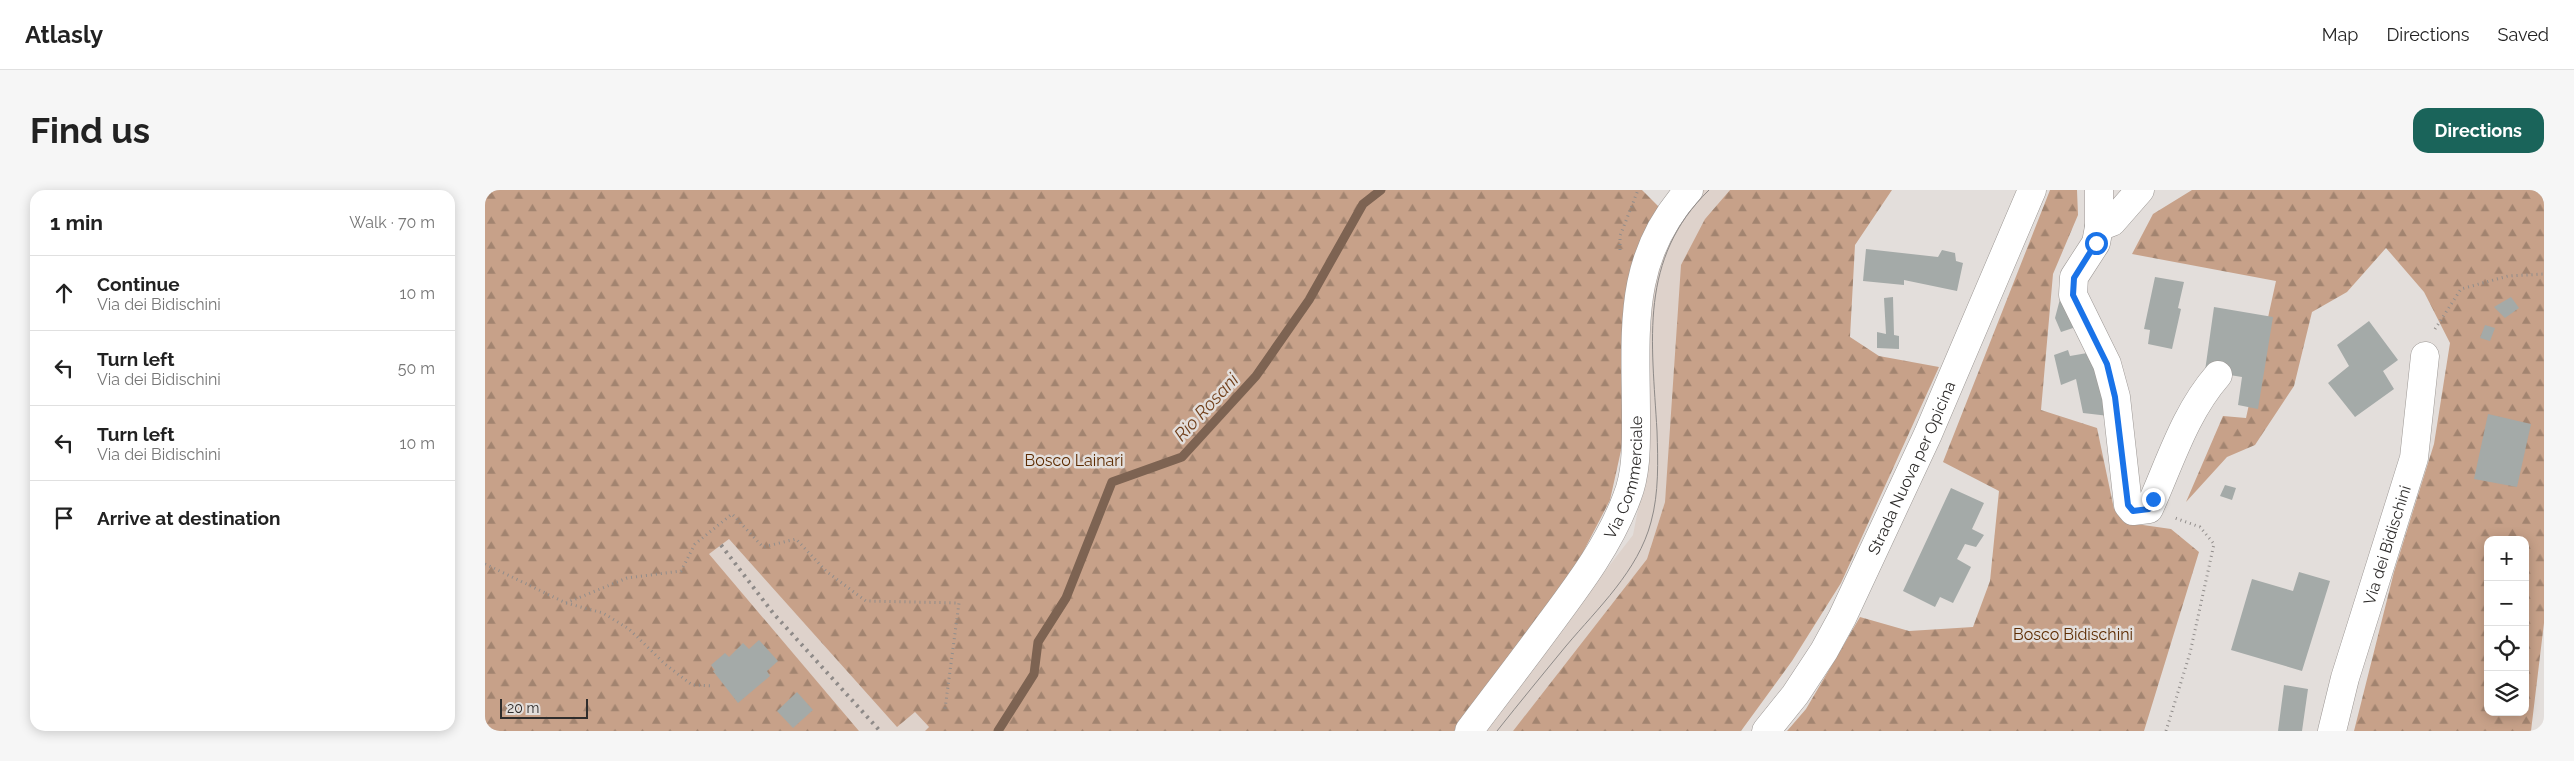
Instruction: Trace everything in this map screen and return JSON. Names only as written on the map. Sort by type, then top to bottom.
[{"type":"street","name":"Via Commerciale","points":[[1469,731],[1588,572],[1613,529],[1628,495],[1635,458],[1635,313],[1642,278],[1655,239],[1672,209],[1689,190]]},
{"type":"street","name":"Strada Nuova per Opicina","points":[[1766,731],[1795,695],[1824,651],[1853,595],[1943,400],[2032,190]]},
{"type":"street","points":[[2099,190],[2099,227],[2096,243],[2074,278],[2073,295],[2103,355],[2113,389],[2122,434],[2128,505],[2133,511],[2149,509],[2164,471],[2201,395],[2218,376]]},
{"type":"street","points":[[2099,227],[2112,222],[2139,190]]},
{"type":"street","name":"Via dei Bidischini","points":[[2331,731],[2345,678],[2414,458],[2425,356]]},
{"type":"path","points":[[2425,356],[2437,324],[2461,289],[2508,276],[2544,274]]},
{"type":"path","points":[[2149,509],[2200,527],[2214,544],[2190,653],[2166,731]]},
{"type":"path","points":[[566,603],[627,578],[681,570],[695,544],[732,514],[763,547],[796,539],[826,570],[866,602],[959,603],[945,709]]},
{"type":"path","points":[[485,564],[566,603],[603,613],[629,630],[665,664],[692,685],[713,686]]},
{"type":"shaded area","points":[[1700,190],[1730,190],[1705,219],[1670,441],[1665,502],[1647,559],[1513,731],[1481,731],[1633,535],[1644,479],[1645,314],[1665,235]]},
{"type":"shaded area","points":[[729,539],[897,726],[915,712],[929,727],[925,731],[859,731],[708,554]]},
{"type":"green space","name":"Bosco Lainari","points":[[485,190],[1642,190],[1663,211],[1622,446],[1610,500],[1578,562],[1454,731],[925,731],[929,727],[915,712],[897,727],[729,539],[709,554],[859,731],[485,731]]},
{"type":"green space","points":[[1730,190],[1892,190],[1855,245],[1850,337],[1879,356],[1939,367],[1841,583],[1792,661],[1741,731],[1513,731],[1647,559],[1665,502],[1681,265],[1705,219]]},
{"type":"green space","name":"Bosco Bidischini","points":[[2050,190],[2077,190],[2078,215],[2053,274],[2041,410],[2097,428],[2114,509],[2136,524],[2171,529],[2199,552],[2144,731],[1787,731],[1806,709],[1860,617],[1909,631],[1973,627],[1990,581],[1999,491],[1943,462]]},
{"type":"green space","points":[[2192,190],[2544,190],[2544,623],[2531,731],[2354,731],[2394,572],[2434,444],[2450,343],[2424,292],[2386,248],[2347,292],[2312,312],[2294,386],[2255,445],[2227,457],[2186,502],[2223,416],[2246,418],[2276,281],[2132,254],[2153,214]]},
{"type":"building","points":[[1866,249],[1938,257],[1942,250],[1955,253],[1956,261],[1963,263],[1957,291],[1904,280],[1904,285],[1863,281]]},
{"type":"building","points":[[2155,277],[2184,282],[2178,308],[2181,309],[2172,349],[2148,344],[2150,330],[2144,329]]},
{"type":"building","points":[[1893,297],[1894,335],[1899,336],[1899,349],[1877,348],[1877,332],[1886,334],[1884,298]]},
{"type":"building","points":[[2511,297],[2519,308],[2505,318],[2494,307]]},
{"type":"building","points":[[2060,299],[2082,325],[2061,332],[2055,318]]},
{"type":"building","points":[[2214,307],[2273,317],[2258,409],[2238,405],[2242,377],[2205,371]]},
{"type":"building","points":[[2369,321],[2398,360],[2383,371],[2394,389],[2355,417],[2328,383],[2349,366],[2337,345]]},
{"type":"building","points":[[2485,325],[2495,328],[2490,341],[2480,338]]},
{"type":"building","points":[[2068,350],[2070,356],[2093,352],[2109,416],[2083,413],[2076,379],[2061,385],[2054,355]]},
{"type":"building","points":[[2488,414],[2531,424],[2517,487],[2474,479]]},
{"type":"building","points":[[2225,485],[2236,488],[2232,500],[2220,496]]},
{"type":"building","points":[[1951,488],[1984,503],[1972,529],[1984,535],[1976,547],[1965,544],[1957,559],[1971,567],[1953,603],[1940,597],[1935,607],[1903,591]]},
{"type":"building","points":[[2299,572],[2330,581],[2302,671],[2231,650],[2252,579],[2293,591]]},
{"type":"building","points":[[759,640],[778,661],[767,671],[770,676],[738,703],[713,671],[715,670],[711,665],[725,653],[729,657],[743,643],[749,649]]},
{"type":"building","points":[[2284,685],[2308,689],[2302,731],[2278,731]]},
{"type":"building","points":[[797,692],[813,710],[793,728],[777,711]]},
{"type":"waterway","name":"Rio Rosani","points":[[998,731],[1034,674],[1038,642],[1066,598],[1112,482],[1182,457],[1256,376],[1309,300],[1363,204],[1381,190]]},
{"type":"tram line","points":[[1497,731],[1616,588],[1637,557],[1645,540],[1654,511],[1657,477],[1658,454],[1653,333],[1660,273],[1670,244],[1686,216],[1709,190]]},
{"type":"railway","points":[[721,545],[773,613],[880,731]]},
{"type":"route","points":[[2096,243],[2084,259],[2074,278],[2073,295],[2107,364],[2122,434],[2128,505],[2133,511],[2142,512],[2149,509],[2153,499]]}]
